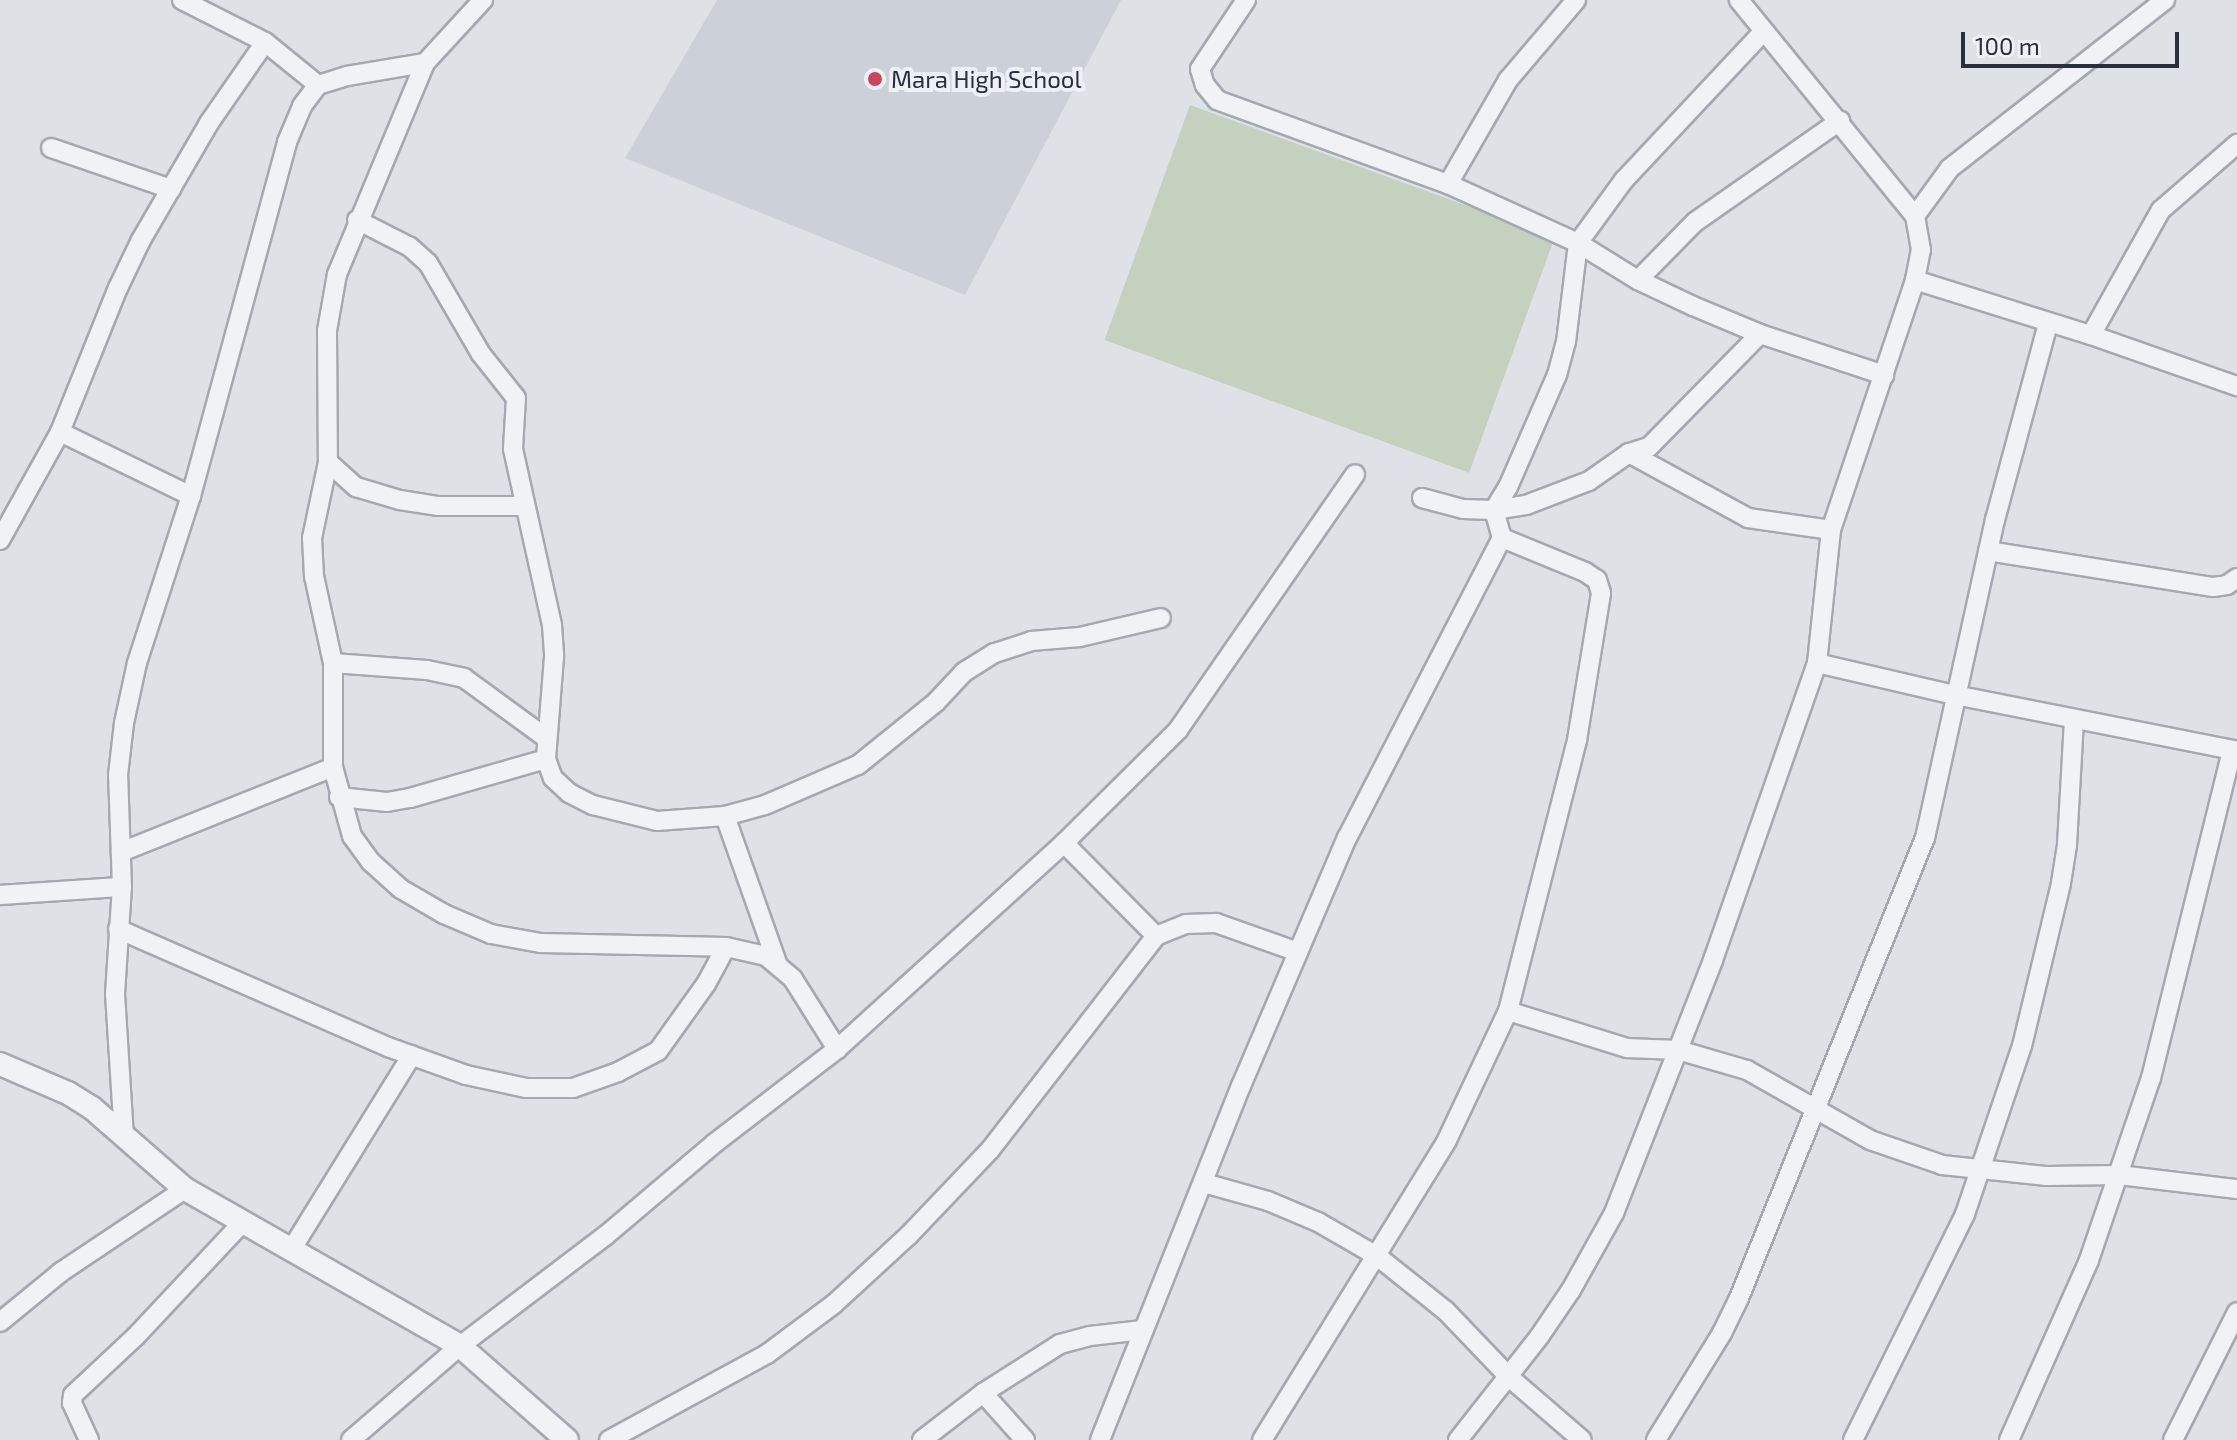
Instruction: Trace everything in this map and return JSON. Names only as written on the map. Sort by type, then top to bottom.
[{"type":"street","points":[[182,0],[265,42],[318,85]]},
{"type":"street","points":[[483,0],[425,63],[357,220],[330,299],[328,462],[312,538],[314,576],[333,663],[333,767],[352,836],[371,862],[401,889],[444,914],[491,934],[541,943],[726,947],[751,952],[777,963],[793,979],[837,1049]]},
{"type":"street","points":[[1246,0],[1200,69],[1205,85],[1217,100],[1448,184],[1578,243],[1638,280],[1760,334],[1884,375]]},
{"type":"street","points":[[1448,184],[1508,80],[1576,0]]},
{"type":"street","points":[[1458,1440],[1509,1377],[1571,1290],[1614,1213],[1678,1050],[1817,663],[1831,530],[1915,280],[1921,250],[1915,216],[1739,0]]},
{"type":"street","points":[[1915,216],[1950,168],[2165,0]]},
{"type":"street","points":[[1100,1440],[1347,838],[1502,538],[1494,510],[1508,487],[1557,375],[1566,342],[1578,243],[1624,180],[1764,31]]},
{"type":"street","points":[[0,540],[60,432],[118,288],[209,123],[265,42]]},
{"type":"street","points":[[124,1137],[115,994],[122,887],[118,775],[124,723],[137,663],[191,496],[287,142],[302,106],[318,85],[347,76],[425,63]]},
{"type":"street","points":[[1638,280],[1695,222],[1840,121]]},
{"type":"street","points":[[2091,335],[2161,210],[2237,144]]},
{"type":"street","points":[[51,148],[171,189]]},
{"type":"street","points":[[357,220],[410,247],[428,263],[473,343],[516,398],[513,449],[522,506],[552,625],[553,683],[545,737],[546,759],[553,778],[569,793],[593,805],[657,821],[725,816],[802,792],[858,765],[936,702],[964,672],[995,653],[1031,641],[1080,637],[1161,618]]},
{"type":"street","points":[[1915,280],[2237,385]]},
{"type":"street","points":[[1656,1440],[1734,1310],[1925,838],[1988,551],[2048,323]]},
{"type":"street","points":[[1422,498],[1463,509],[1494,510],[1526,505],[1578,486],[1629,453],[1649,447],[1760,334]]},
{"type":"street","points":[[60,432],[191,496]]},
{"type":"street","points":[[1629,453],[1748,518],[1831,530]]},
{"type":"street","points":[[328,462],[356,487],[400,500],[439,506],[522,506]]},
{"type":"street","points":[[351,1440],[460,1346],[605,1236],[715,1143],[837,1049],[1064,843],[1178,730],[1355,474]]},
{"type":"street","points":[[1262,1440],[1447,1140],[1508,1011],[1577,740],[1601,593],[1597,580],[1585,572],[1502,538]]},
{"type":"street","points":[[1988,551],[2213,587],[2227,585],[2237,578]]},
{"type":"street","points":[[333,663],[427,670],[464,678],[545,737]]},
{"type":"street","points":[[1817,663],[1955,695],[2234,750],[2165,1030],[2119,1175],[2058,1336],[2009,1440]]},
{"type":"street","points":[[1853,1440],[1965,1214],[2022,1046],[2052,931],[2067,845],[2074,719]]},
{"type":"street","points":[[339,797],[387,802],[410,798],[546,759]]},
{"type":"street","points":[[121,852],[333,767]]},
{"type":"street","points":[[725,816],[777,963]]},
{"type":"street","points":[[1064,843],[1156,936]]},
{"type":"street","points":[[2,897],[122,887]]},
{"type":"street","points":[[609,1440],[767,1354],[834,1304],[909,1235],[990,1150],[1156,936],[1186,924],[1216,923],[1298,952]]},
{"type":"street","points":[[118,929],[412,1055],[466,1075],[526,1088],[573,1088],[618,1072],[658,1051],[706,984],[726,947]]},
{"type":"street","points":[[1508,1011],[1627,1048],[1678,1050],[1747,1070],[1870,1140],[1904,1154],[1981,1170],[2047,1176],[2119,1175],[2237,1188]]},
{"type":"street","points":[[291,1250],[412,1055]]},
{"type":"street","points":[[0,1064],[68,1093],[92,1108],[185,1189],[460,1346],[567,1440]]},
{"type":"street","points":[[1204,1183],[1268,1201],[1318,1222],[1377,1256],[1446,1311],[1509,1377],[1582,1440]]},
{"type":"street","points":[[0,1322],[61,1272],[185,1189]]},
{"type":"street","points":[[89,1440],[76,1416],[73,1395],[136,1336],[242,1223]]},
{"type":"street","points":[[2173,1440],[2237,1312]]},
{"type":"street","points":[[922,1440],[983,1393],[1060,1344],[1090,1336],[1143,1330]]},
{"type":"street","points":[[983,1393],[1025,1440]]},
{"type":"shaded area","name":"Mara High School","points":[[717,0],[1121,0],[965,295],[625,158]]},
{"type":"green space","points":[[1190,105],[1555,238],[1469,473],[1104,340]]},
{"type":"place","name":"Mara High School","points":[[875,79]]}]
